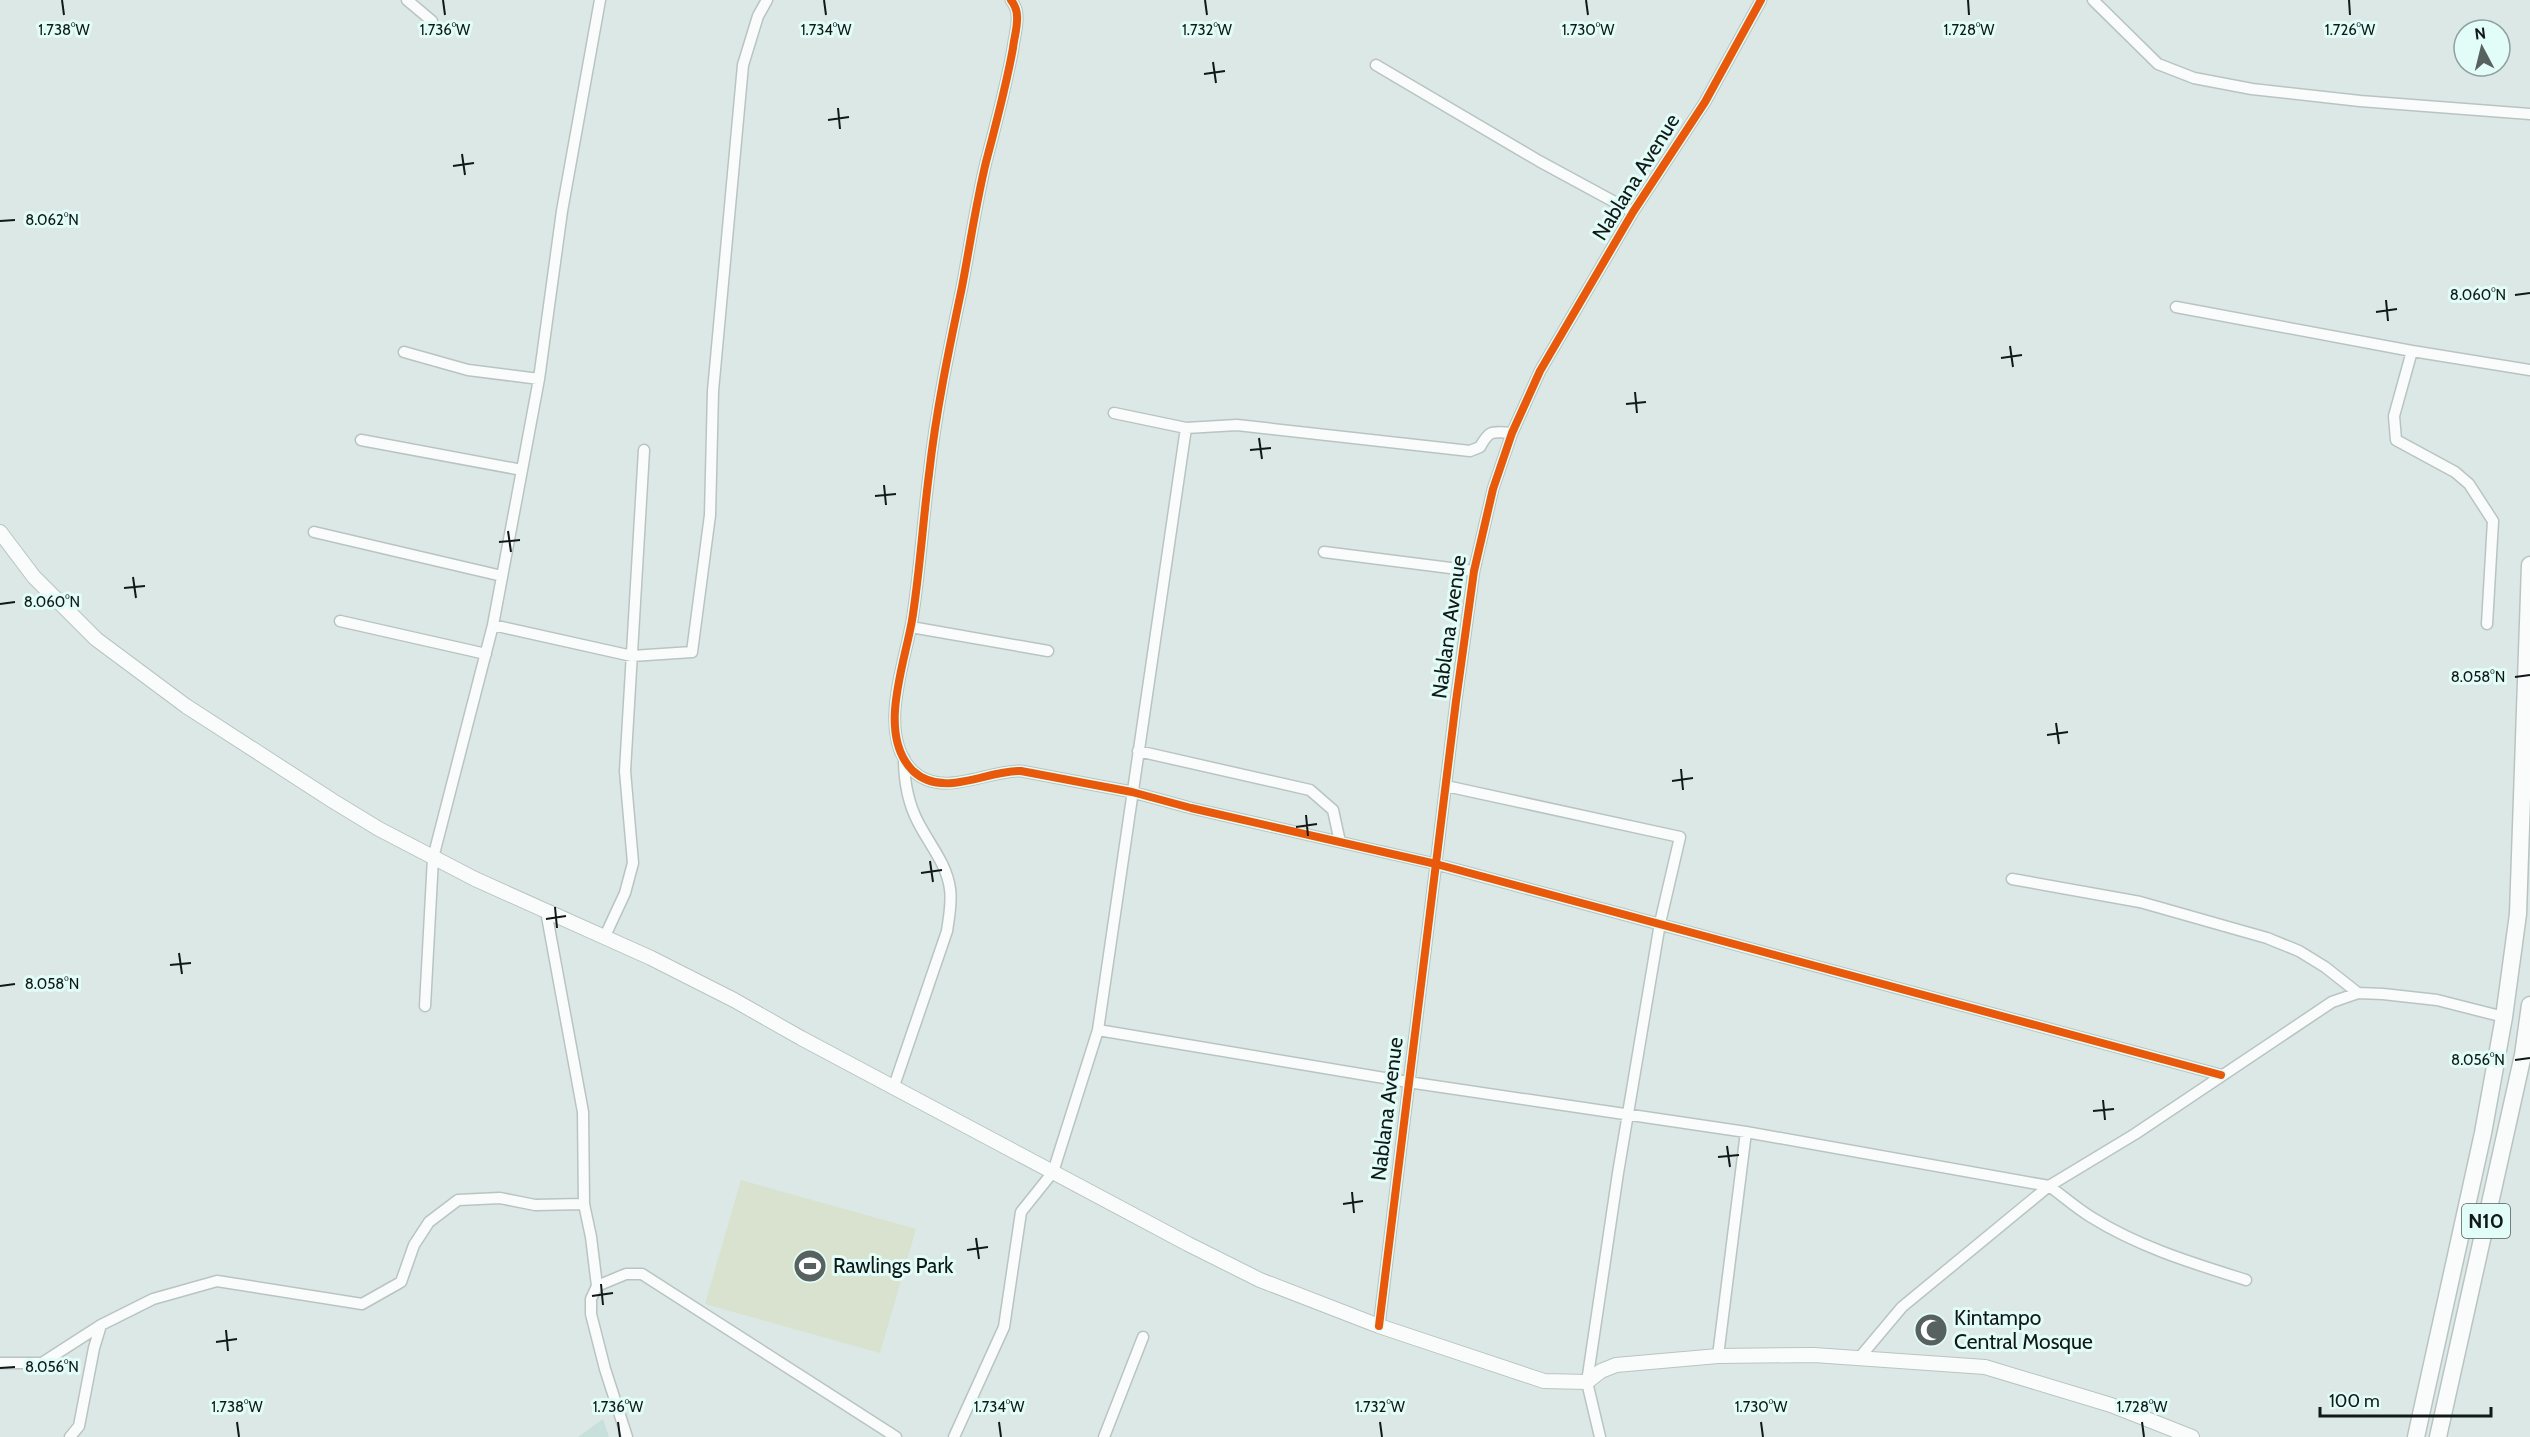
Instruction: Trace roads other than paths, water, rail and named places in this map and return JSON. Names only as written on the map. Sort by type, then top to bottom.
[{"type":"highway","name":"N10","points":[[2416,1437],[2483,1132],[2504,1017],[2518,914],[2530,566]]},
{"type":"highway","name":"N10","points":[[2438,1437],[2526,1056],[2530,1005]]},
{"type":"highway","points":[[2498,1050],[2526,1056]]},
{"type":"main road","points":[[0,532],[34,577],[96,639],[206,719],[333,801],[433,858],[605,936],[734,1000],[801,1038],[1260,1280],[1379,1326],[1544,1381],[1587,1382],[1601,1371],[1616,1365],[1718,1356],[1860,1357],[1985,1367],[2111,1405],[2192,1437]]},
{"type":"street","points":[[407,0],[432,21]]},
{"type":"street","points":[[425,1006],[433,858],[493,625],[539,379],[562,211],[600,0]]},
{"type":"street","points":[[493,625],[632,656],[692,652],[710,516],[713,391],[743,65],[758,16],[767,0]]},
{"type":"street","points":[[1011,0],[1017,16],[1011,58],[986,163],[944,379],[929,474],[911,627],[896,700],[894,720],[898,743],[904,758],[913,770],[926,780],[939,784],[951,784],[1009,770],[1132,792],[1191,808],[1436,864],[2221,1075]]},
{"type":"street","name":"Nablana Avenue","points":[[1379,1326],[1474,571],[1492,489],[1512,433],[1540,371],[1633,212],[1705,102],[1761,0]]},
{"type":"street","points":[[2093,0],[2158,64],[2194,78],[2252,89],[2360,101],[2530,114]]},
{"type":"street","points":[[1376,65],[1633,212]]},
{"type":"street","points":[[2176,307],[2412,351],[2530,370]]},
{"type":"street","points":[[2412,351],[2394,416],[2396,440],[2455,472],[2469,484],[2493,521],[2487,624]]},
{"type":"street","points":[[404,352],[468,370],[539,379]]},
{"type":"street","points":[[1114,413],[1186,428],[1237,424],[1470,451],[1480,447],[1487,434],[1512,433]]},
{"type":"street","points":[[954,1437],[1004,1327],[1021,1212],[1053,1172],[1098,1030],[1186,428]]},
{"type":"street","points":[[361,440],[522,470]]},
{"type":"street","points":[[605,936],[625,893],[633,863],[625,771],[644,450]]},
{"type":"street","points":[[314,532],[502,576]]},
{"type":"street","points":[[1324,552],[1474,571]]},
{"type":"street","points":[[340,621],[486,654]]},
{"type":"street","points":[[911,627],[1048,651]]},
{"type":"street","points":[[1138,751],[1310,790],[1333,810],[1340,842]]},
{"type":"street","points":[[894,1086],[947,931],[951,909],[951,890],[945,869],[908,800],[904,758]]},
{"type":"street","points":[[1446,786],[1680,837],[1660,923],[1616,1184],[1587,1382],[1600,1437]]},
{"type":"street","points":[[2012,879],[2140,902],[2267,938],[2299,951],[2358,993]]},
{"type":"street","points":[[546,911],[583,1112],[584,1204],[597,1286],[591,1299],[591,1314],[605,1369],[627,1437]]},
{"type":"street","points":[[1860,1357],[1902,1307],[2049,1186],[2135,1134],[2332,1002],[2358,993],[2437,1000],[2504,1017]]},
{"type":"street","points":[[1098,1030],[1408,1082],[1746,1132],[2049,1186],[2089,1216],[2129,1238],[2175,1258],[2246,1280]]},
{"type":"street","points":[[1718,1356],[1746,1132]]},
{"type":"street","points":[[0,1363],[42,1363],[101,1325],[153,1299],[217,1281],[362,1304],[401,1282],[414,1245],[429,1222],[458,1200],[500,1198],[535,1205],[584,1204]]},
{"type":"street","points":[[597,1286],[626,1274],[642,1274],[896,1437]]},
{"type":"street","points":[[70,1437],[79,1426],[94,1348],[101,1325]]},
{"type":"street","points":[[1104,1437],[1143,1337]]},
{"type":"place","name":"Rawlings Park","points":[[810,1266]]},
{"type":"place","name":"Kintampo Central Mosque","points":[[1931,1330]]}]
